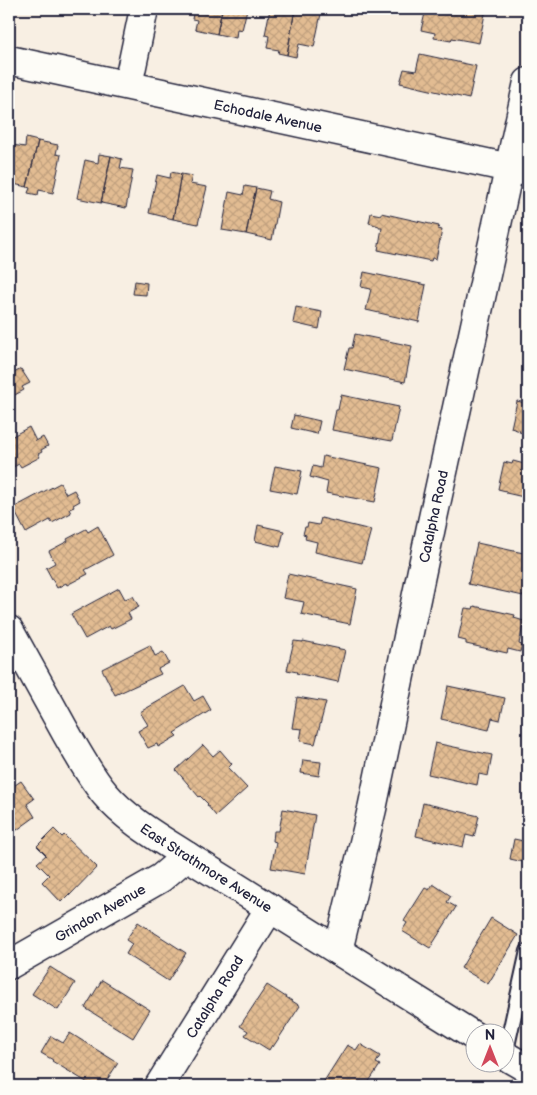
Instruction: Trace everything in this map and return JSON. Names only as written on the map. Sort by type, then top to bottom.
[{"type":"street","points":[[128,86],[144,9]]},
{"type":"street","name":"Echodale Avenue","points":[[9,60],[519,170]]},
{"type":"street","name":"Catalpha Road","points":[[338,951],[372,809],[429,537],[491,257],[519,170],[528,82]]},
{"type":"street","name":"East Strathmore Avenue","points":[[9,630],[78,754],[105,795],[123,812],[145,829],[187,856],[464,1030]]},
{"type":"street","name":"Grindon Avenue","points":[[9,965],[161,878],[187,856]]},
{"type":"street","name":"Catalpha Road","points":[[159,1086],[270,908]]},
{"type":"street","points":[[514,1060],[528,1069]]},
{"type":"lane","points":[[512,1022],[528,951]]},
{"type":"building","points":[[194,9],[222,9],[217,34],[195,29],[197,20],[192,19]]},
{"type":"building","points":[[222,9],[247,9],[242,30],[237,29],[236,38],[217,34]]},
{"type":"building","points":[[270,9],[295,9],[287,55],[278,53],[279,50],[267,48],[269,36],[265,35]]},
{"type":"building","points":[[295,9],[322,9],[314,47],[299,44],[296,57],[287,55]]},
{"type":"building","points":[[426,9],[486,9],[479,43],[452,38],[451,41],[434,38],[435,33],[421,30]]},
{"type":"building","points":[[420,54],[476,66],[469,99],[400,83],[404,69],[416,71]]},
{"type":"building","points":[[26,138],[38,141],[27,187],[9,183],[9,158],[12,145],[25,147]]},
{"type":"building","points":[[38,141],[58,145],[56,154],[61,155],[53,193],[39,190],[38,195],[28,193],[30,188],[27,187]]},
{"type":"building","points":[[99,154],[111,156],[101,203],[77,198],[85,160],[98,163]]},
{"type":"building","points":[[111,156],[122,159],[120,168],[133,170],[126,208],[101,203]]},
{"type":"building","points":[[171,172],[181,174],[173,219],[149,213],[157,175],[170,178]]},
{"type":"building","points":[[181,174],[192,176],[190,184],[207,187],[198,224],[173,219]]},
{"type":"building","points":[[245,186],[256,188],[246,234],[222,230],[229,192],[243,195]]},
{"type":"building","points":[[256,188],[270,191],[268,199],[279,202],[272,240],[246,234]]},
{"type":"building","points":[[371,213],[381,215],[381,213],[439,226],[438,229],[442,230],[436,259],[432,258],[431,261],[378,250],[382,228],[369,223]]},
{"type":"building","points":[[364,272],[426,285],[419,322],[366,310],[371,289],[361,287]]},
{"type":"building","points":[[135,281],[147,283],[146,295],[133,294]]},
{"type":"building","points":[[296,307],[322,312],[319,329],[293,323]]},
{"type":"building","points":[[355,334],[412,346],[405,382],[344,369],[349,348],[352,348]]},
{"type":"building","points":[[9,364],[14,373],[21,369],[30,383],[22,387],[24,390],[9,398]]},
{"type":"building","points":[[341,395],[399,407],[392,441],[332,430]]},
{"type":"building","points":[[517,401],[525,403],[525,401],[528,401],[528,434],[511,428]]},
{"type":"building","points":[[294,415],[320,421],[317,434],[291,428]]},
{"type":"building","points":[[29,427],[36,441],[43,437],[48,446],[38,454],[40,457],[21,467],[19,464],[9,469],[9,438]]},
{"type":"building","points":[[323,456],[382,468],[375,502],[326,493],[328,482],[310,477],[313,466],[321,468]]},
{"type":"building","points":[[513,461],[528,465],[528,498],[506,493],[506,491],[498,489],[504,462],[512,464]]},
{"type":"building","points":[[275,466],[302,471],[297,494],[270,489]]},
{"type":"building","points":[[60,483],[66,494],[74,490],[80,501],[69,509],[71,513],[52,523],[50,520],[26,533],[13,508]]},
{"type":"building","points":[[321,518],[371,530],[362,563],[315,552],[317,542],[305,539],[306,535],[303,534],[308,523],[319,525]]},
{"type":"building","points":[[258,525],[284,531],[280,547],[255,541]]},
{"type":"building","points":[[98,526],[113,555],[85,570],[88,574],[57,588],[46,568],[55,563],[49,551],[86,529],[88,532]]},
{"type":"building","points":[[477,543],[528,554],[528,597],[468,584]]},
{"type":"building","points":[[288,574],[357,589],[350,624],[301,614],[304,602],[283,598]]},
{"type":"building","points":[[119,588],[125,599],[133,596],[139,607],[128,613],[131,619],[111,629],[109,626],[85,639],[71,614]]},
{"type":"building","points":[[474,606],[515,615],[514,618],[524,621],[519,644],[522,645],[520,652],[508,649],[507,653],[466,644],[466,641],[458,639],[465,608],[473,609]]},
{"type":"building","points":[[294,641],[303,641],[345,650],[338,682],[287,670]]},
{"type":"building","points":[[150,645],[155,656],[163,652],[169,663],[158,669],[161,674],[115,695],[102,669]]},
{"type":"building","points":[[185,686],[194,701],[203,696],[211,710],[174,733],[177,736],[158,747],[157,744],[148,748],[138,731],[148,725],[140,712]]},
{"type":"building","points":[[448,686],[505,698],[500,720],[492,718],[489,730],[441,719]]},
{"type":"building","points":[[297,697],[326,702],[315,744],[300,741],[302,729],[292,728]]},
{"type":"building","points":[[435,743],[492,755],[488,776],[479,774],[477,785],[428,774]]},
{"type":"building","points":[[203,745],[213,756],[220,750],[232,764],[228,768],[247,788],[216,816],[208,804],[199,797],[176,770]]},
{"type":"building","points":[[303,760],[321,762],[319,776],[301,773]]},
{"type":"building","points":[[21,781],[34,799],[27,804],[35,817],[10,835],[9,789]]},
{"type":"building","points":[[423,803],[479,816],[474,837],[466,835],[463,847],[416,836]]},
{"type":"building","points":[[283,809],[315,815],[305,874],[271,868],[276,842],[273,841],[274,831],[279,831]]},
{"type":"building","points":[[54,829],[62,837],[64,835],[97,867],[61,902],[42,882],[49,875],[37,863],[46,855],[37,846]]},
{"type":"building","points":[[514,839],[528,842],[528,863],[510,859]]},
{"type":"building","points":[[433,884],[451,896],[447,902],[456,907],[430,948],[402,931],[407,923],[404,921],[425,888],[429,890]]},
{"type":"building","points":[[491,918],[518,935],[488,984],[461,968]]},
{"type":"building","points":[[138,922],[186,953],[168,981],[126,954],[132,944],[126,940]]},
{"type":"building","points":[[50,967],[75,983],[58,1010],[32,994]]},
{"type":"building","points":[[102,980],[150,1010],[133,1038],[85,1008]]},
{"type":"building","points":[[267,985],[300,1006],[273,1047],[272,1045],[269,1050],[245,1035],[248,1031],[240,1026]]},
{"type":"building","points":[[70,1033],[118,1063],[103,1086],[93,1086],[41,1053],[51,1036],[63,1043]]},
{"type":"building","points":[[360,1044],[380,1056],[376,1063],[380,1065],[366,1086],[321,1086],[347,1045],[356,1050]]}]
